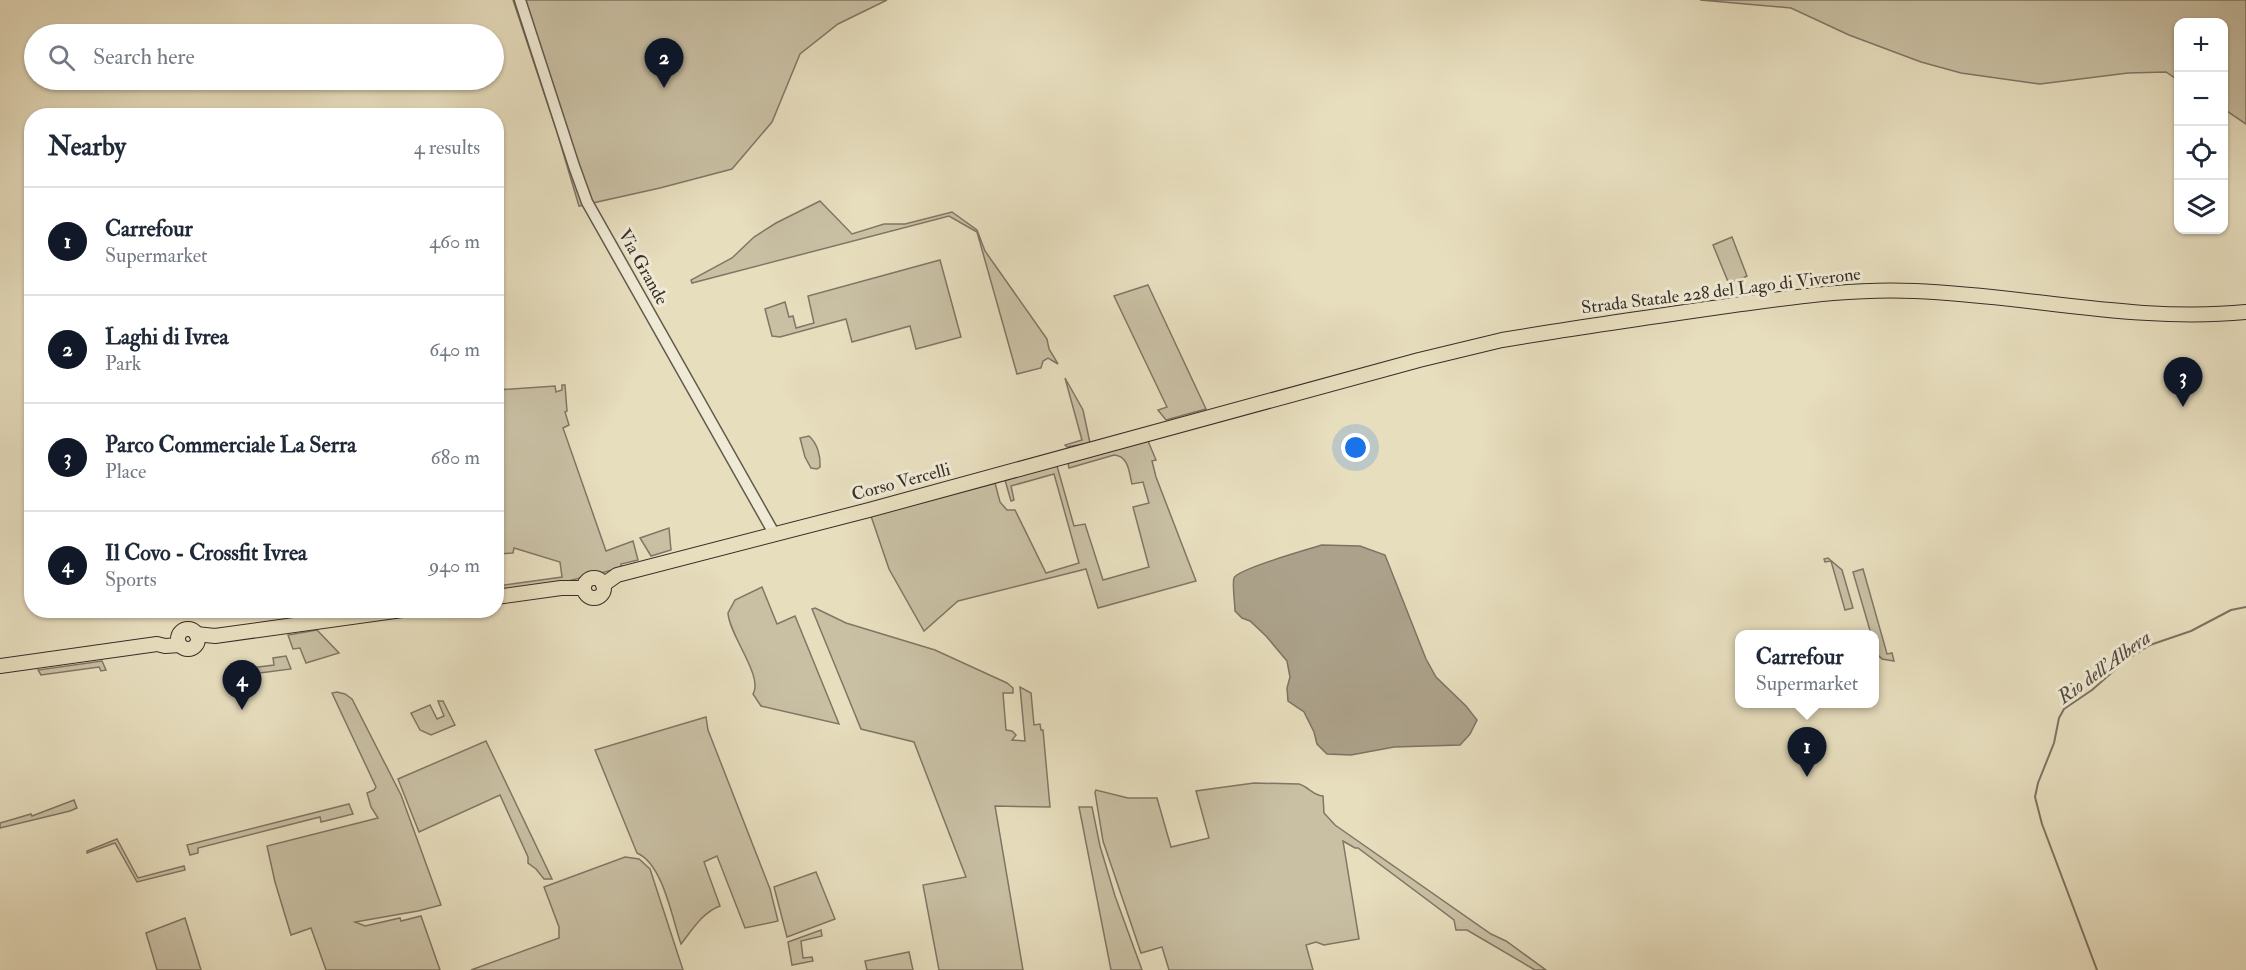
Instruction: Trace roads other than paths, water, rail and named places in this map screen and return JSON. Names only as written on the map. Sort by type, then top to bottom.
[{"type":"main road","name":"Strada Statale 228 del Lago di Viverone","points":[[1210,417],[1419,360],[1502,340],[1821,293],[1915,291],[1973,294],[2145,313],[2186,315],[2246,312]]},
{"type":"main road","name":"Corso Vercelli","points":[[504,596],[561,588],[584,588],[590,597],[597,597],[603,592],[603,585],[617,575],[775,535],[1210,417]]},
{"type":"main road","points":[[0,666],[157,644],[165,646],[179,641],[183,648],[190,649],[196,638],[344,618]]},
{"type":"street","name":"Via Grande","points":[[520,0],[587,202],[775,535]]},
{"type":"waterway","name":"Rio dell'Albera","points":[[2097,970],[2042,824],[2035,797],[2038,783],[2054,743],[2059,718],[2064,709],[2092,690],[2126,660],[2150,645],[2191,631],[2231,610],[2246,607]]},
{"type":"place","name":"Laghi di Ivrea","points":[[664,88]]},
{"type":"place","name":"Parco Commerciale La Serra","points":[[2183,407]]},
{"type":"place","name":"Il Covo - Crossfit Ivrea","points":[[242,710]]},
{"type":"place","name":"Carrefour","points":[[1807,777]]}]
